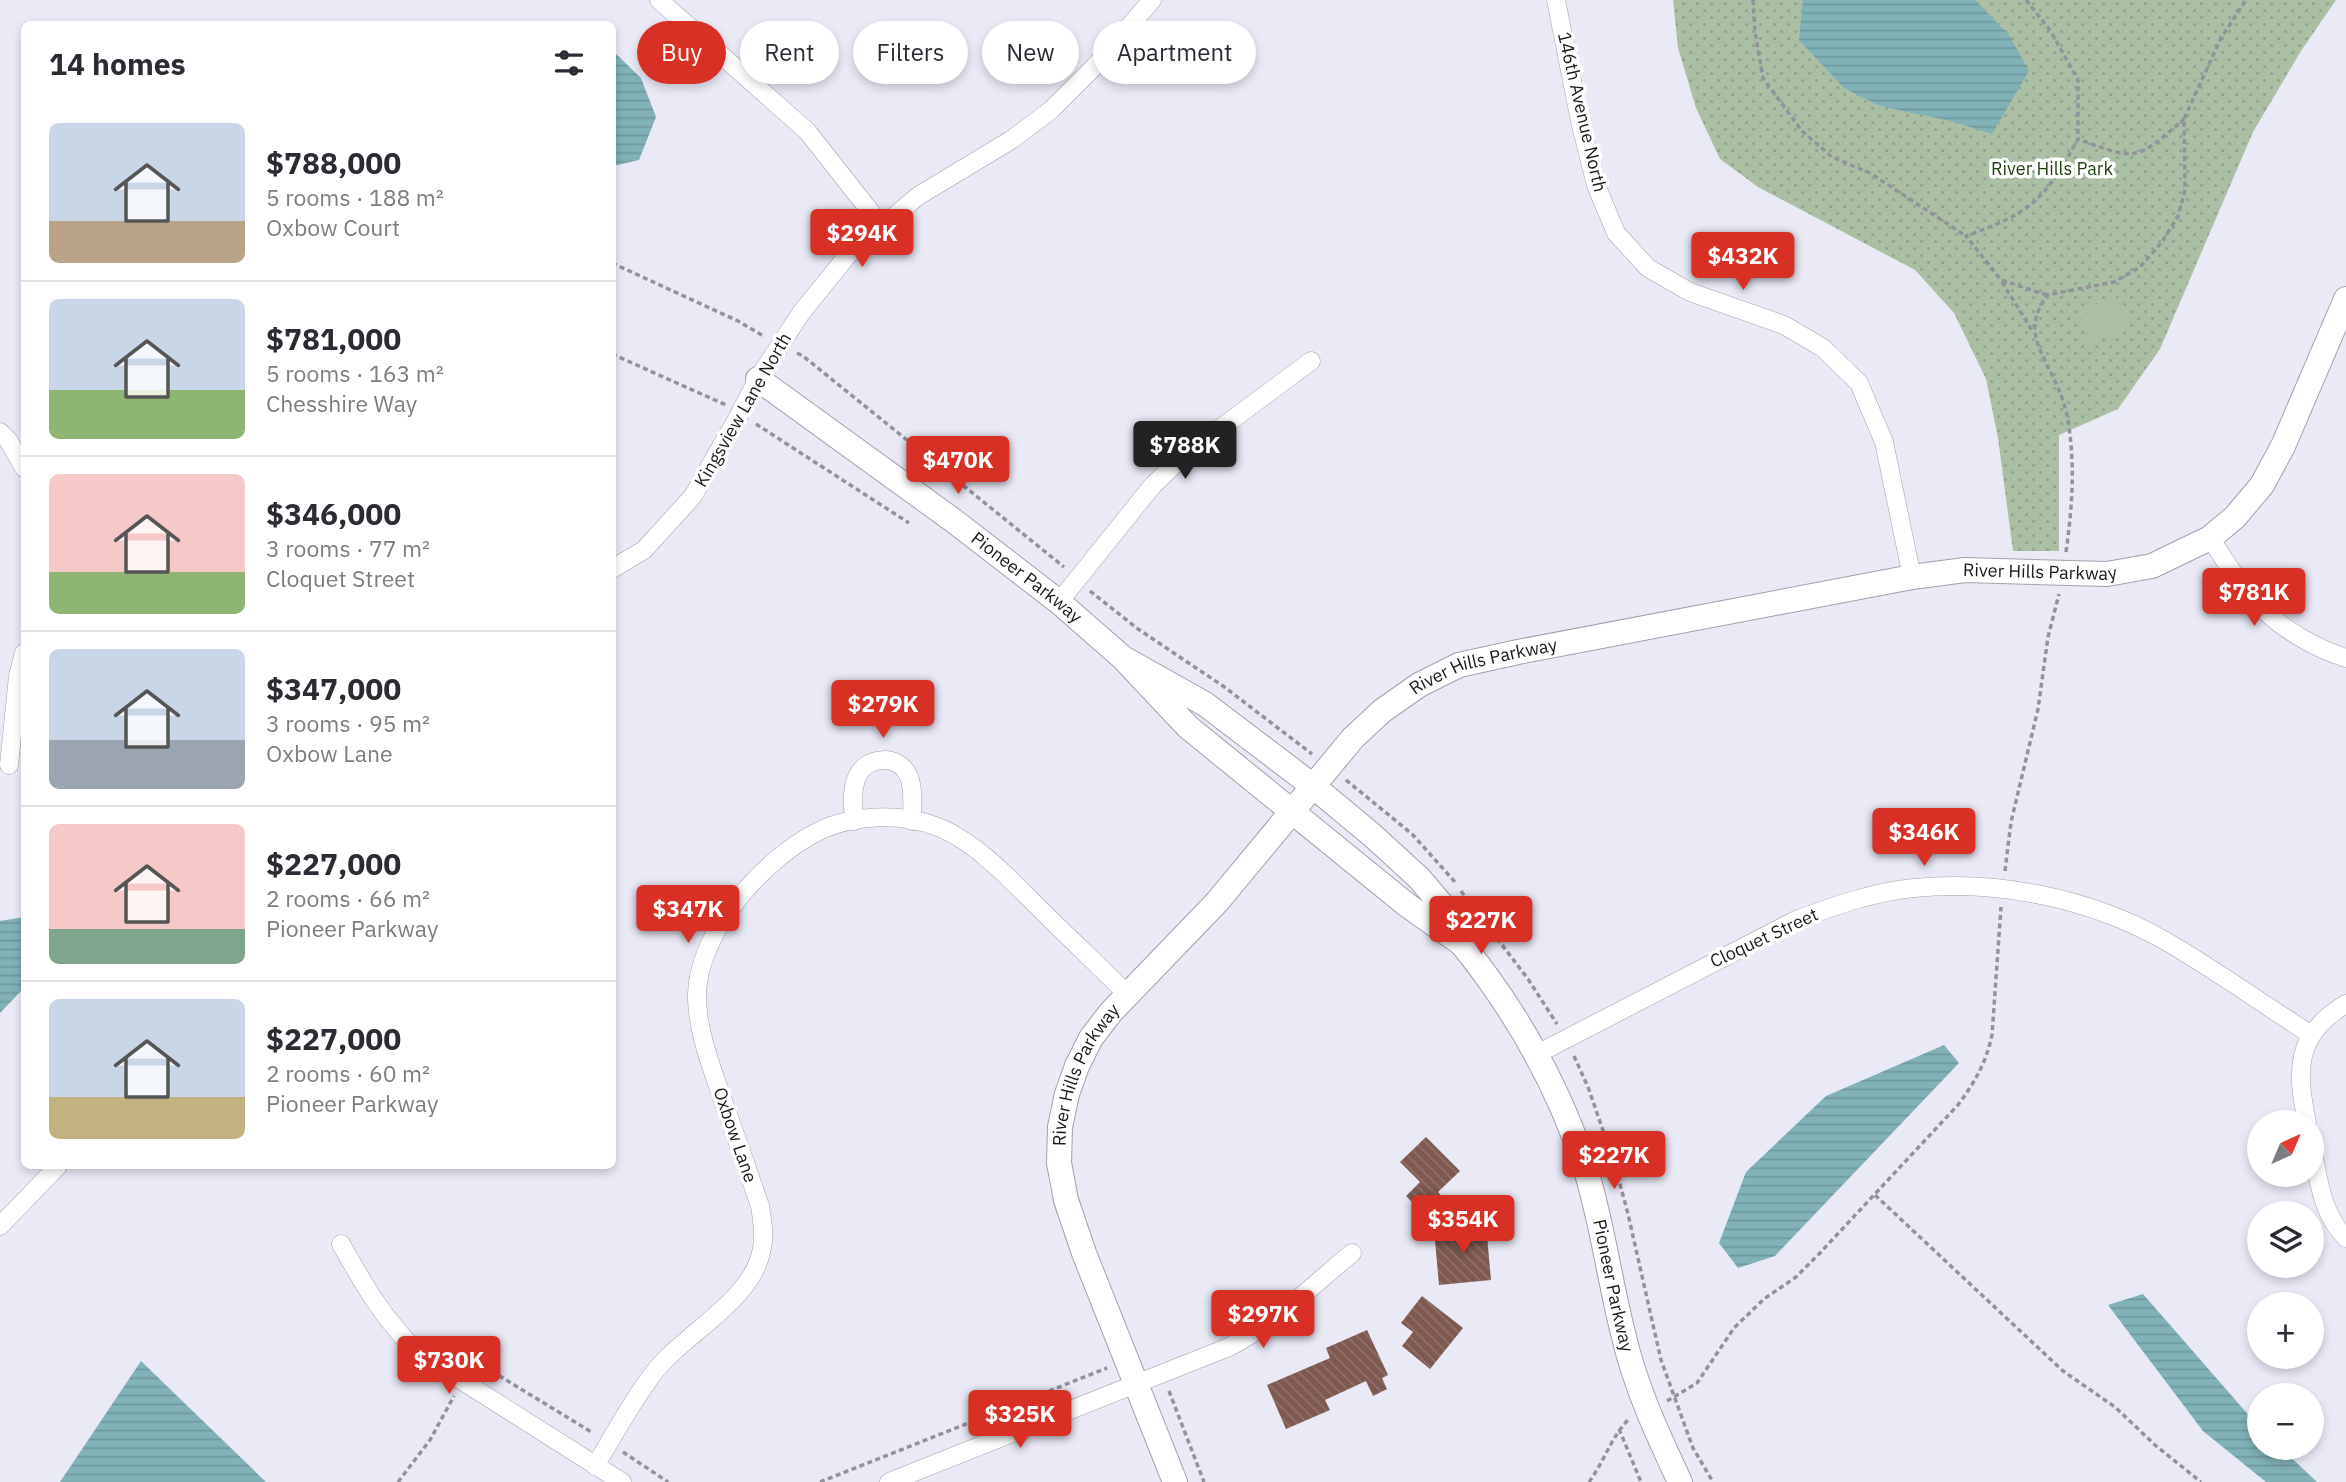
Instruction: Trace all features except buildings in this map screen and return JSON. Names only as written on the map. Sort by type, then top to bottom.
[{"type":"street","points":[[659,0],[807,131],[881,225]]},
{"type":"street","name":"Kingsview Lane North","points":[[616,567],[644,550],[693,496],[758,379],[809,304],[847,256],[918,196],[1011,141],[1051,110],[1095,66],[1152,0]]},
{"type":"street","name":"146th Avenue North","points":[[1556,0],[1595,185],[1616,233],[1648,268],[1690,292],[1784,325],[1823,348],[1859,383],[1884,442],[1912,577]]},
{"type":"street","name":"River Hills Parkway","points":[[1175,1482],[1084,1253],[1066,1200],[1059,1163],[1060,1127],[1067,1094],[1091,1038],[1111,1012],[1217,902],[1353,738],[1382,711],[1419,685],[1459,665],[1518,652],[1912,577],[1965,570],[2107,574],[2152,566],[2210,538],[2235,517],[2262,485],[2283,446],[2346,299]]},
{"type":"street","points":[[1059,602],[1153,485],[1186,454],[1311,361]]},
{"type":"street","name":"Pioneer Parkway","points":[[758,379],[954,521],[1059,602],[1123,658],[1188,727],[1407,905],[1462,944]]},
{"type":"street","points":[[0,432],[21,463]]},
{"type":"street","points":[[2210,538],[2239,581],[2266,612],[2300,636],[2346,658]]},
{"type":"street","name":"Pioneer Parkway","points":[[1123,658],[1205,704],[1313,786],[1391,851],[1441,904],[1462,944],[1490,979],[1537,1054],[1568,1124],[1585,1168],[1623,1334],[1646,1411],[1680,1482]]},
{"type":"street","points":[[11,765],[21,664]]},
{"type":"street","points":[[854,821],[853,788],[858,773],[869,763],[883,759],[898,763],[908,773],[912,788],[912,821]]},
{"type":"street","name":"Oxbow Lane","points":[[595,1465],[652,1374],[676,1348],[745,1286],[755,1270],[762,1250],[764,1231],[760,1206],[710,1064],[699,1020],[697,997],[705,952],[716,929],[734,903],[791,849],[821,830],[854,821],[884,817],[939,827],[994,864],[1128,995]]},
{"type":"street","name":"Cloquet Street","points":[[1537,1054],[1796,920],[1832,906],[1867,897],[1912,888],[1958,886],[1990,887],[2038,894],[2085,906],[2123,921],[2161,939],[2310,1034]]},
{"type":"street","points":[[2304,1110],[2300,1088],[2303,1049],[2310,1034],[2346,1004]]},
{"type":"street","points":[[0,1226],[55,1169]]},
{"type":"street","points":[[2320,1187],[2330,1217],[2346,1238]]},
{"type":"street","points":[[341,1244],[370,1297],[418,1353],[622,1482]]},
{"type":"street","points":[[889,1482],[1245,1339],[1352,1253]]},
{"type":"path","points":[[1753,0],[1763,78],[1802,131],[1832,157],[1870,173],[1966,236],[2001,281],[2035,334]]},
{"type":"path","points":[[1966,236],[2005,222],[2031,206],[2055,181],[2078,139],[2078,80],[2050,30],[2026,0]]},
{"type":"path","points":[[2078,139],[2120,155],[2138,154],[2159,141],[2184,119],[2221,38],[2246,0]]},
{"type":"path","points":[[2001,281],[2047,295],[2114,282],[2140,267],[2162,242],[2178,216],[2185,190],[2184,119]]},
{"type":"path","points":[[2047,295],[2040,305],[2035,321],[2035,334],[2037,345],[2062,398],[2069,424],[2074,487],[2066,549]]},
{"type":"path","points":[[616,356],[722,402],[909,523]]},
{"type":"path","points":[[2005,871],[2011,822],[2033,734],[2048,637],[2060,586]]},
{"type":"path","points":[[1660,1404],[1696,1382],[1734,1328],[1750,1311],[1796,1277],[1875,1195],[1957,1106],[1982,1070],[1993,1035],[2001,903]]},
{"type":"path","points":[[1875,1195],[2063,1371],[2115,1407],[2155,1445],[2201,1482]]},
{"type":"path","points":[[475,1361],[594,1433]]},
{"type":"path","points":[[820,1482],[1110,1367]]},
{"type":"path","points":[[1168,1388],[1204,1482]]},
{"type":"path","points":[[398,1482],[430,1440],[454,1395]]},
{"type":"path","points":[[1675,1396],[1693,1448],[1713,1482]]},
{"type":"path","points":[[1589,1482],[1619,1429],[1629,1419]]},
{"type":"path","points":[[1619,1429],[1641,1482]]},
{"type":"path","points":[[622,1451],[668,1482]]},
{"type":"green space","name":"River Hills Park","points":[[1673,0],[2336,0],[2301,51],[2253,132],[2160,349],[2118,409],[2059,435],[2059,551],[2013,551],[1998,438],[1986,379],[1954,313],[1915,270],[1758,187],[1720,159],[1696,108],[1678,48]]},
{"type":"green space","points":[[2121,297],[2130,330],[2088,341],[2079,309]]},
{"type":"water","points":[[1803,0],[1975,0],[2009,35],[2029,71],[1992,134],[1951,121],[1880,106],[1844,88],[1799,40]]},
{"type":"water","points":[[616,54],[637,74],[637,84],[643,84],[656,117],[639,160],[616,165]]},
{"type":"water","points":[[21,918],[21,991],[0,1013],[0,921]]},
{"type":"water","points":[[1944,1045],[1959,1063],[1775,1256],[1738,1268],[1719,1243],[1746,1172],[1826,1096]]},
{"type":"water","points":[[2143,1294],[2247,1413],[2247,1460],[2294,1460],[2317,1482],[2266,1482],[2203,1431],[2108,1305]]},
{"type":"water","points":[[141,1361],[266,1482],[60,1482]]}]
